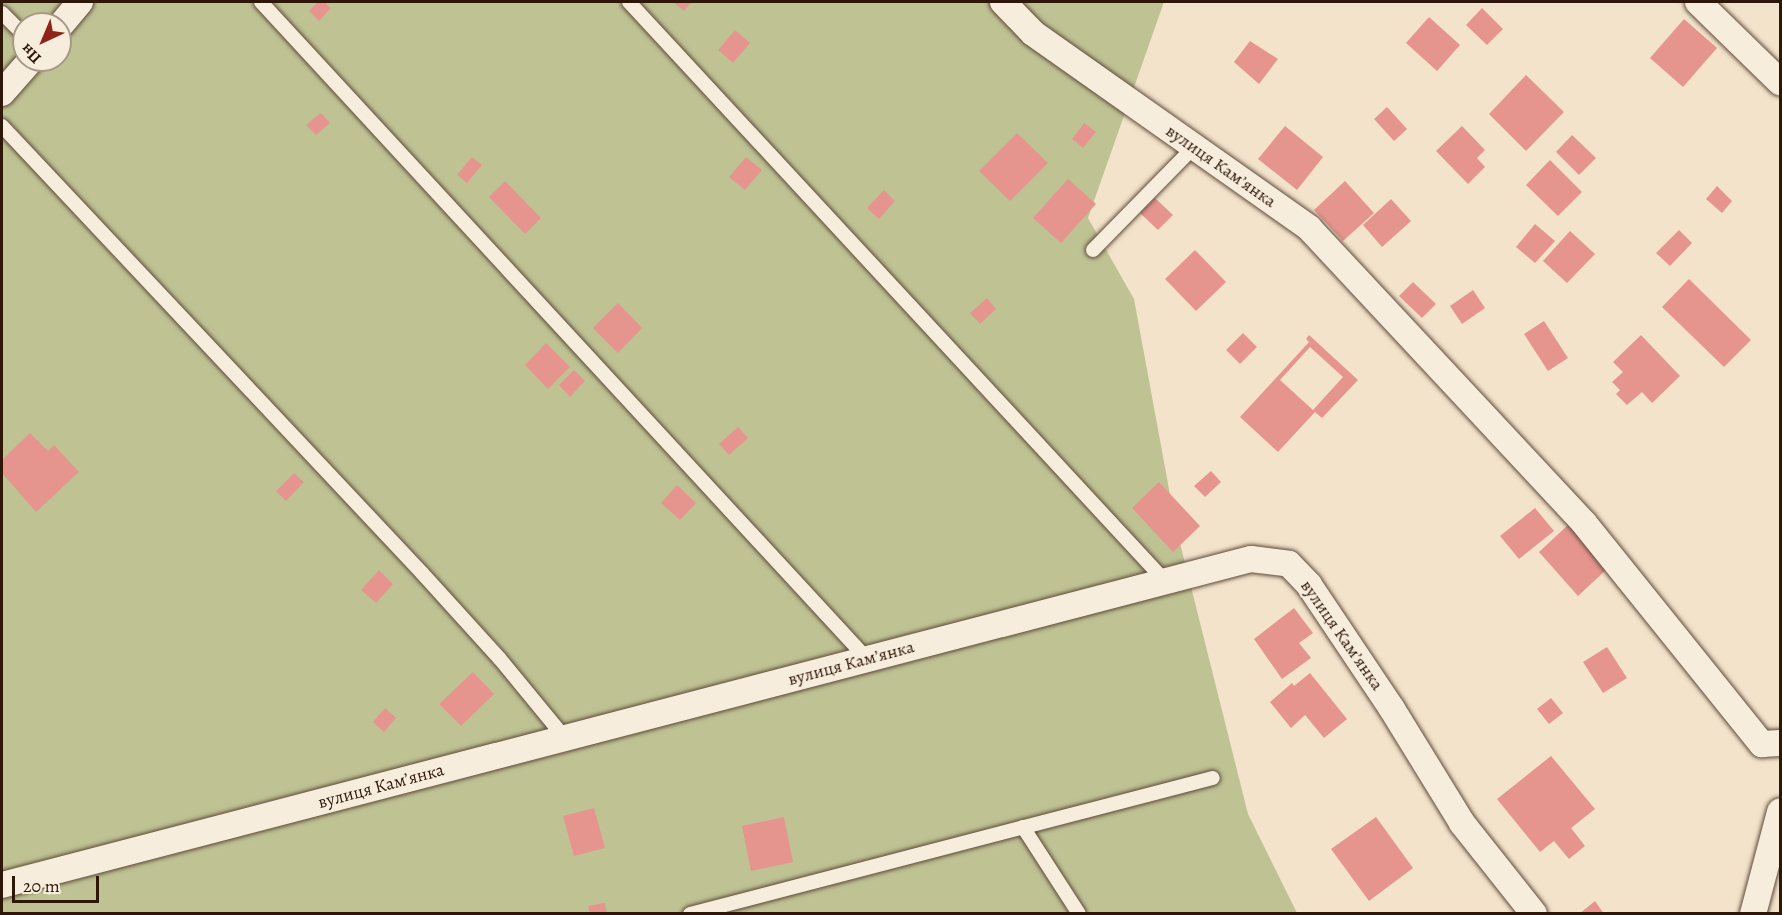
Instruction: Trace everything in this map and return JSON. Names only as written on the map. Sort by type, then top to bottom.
[{"type":"street","name":"вулиця Камʼянка","points":[[1004,2],[1033,33],[1309,228],[1584,523],[1762,744],[1780,743]]},
{"type":"street","points":[[1698,2],[1780,82]]},
{"type":"street","points":[[2,93],[20,72]]},
{"type":"street","name":"вулиця Камʼянка","points":[[2,885],[1251,559],[1289,564],[1309,585],[1342,633],[1462,823],[1533,914]]},
{"type":"street","points":[[1753,914],[1780,812]]},
{"type":"lane","points":[[261,2],[867,659]]},
{"type":"lane","points":[[629,2],[1164,580]]},
{"type":"lane","points":[[2,126],[422,573],[500,659],[565,738]]},
{"type":"lane","points":[[1093,250],[1194,147]]},
{"type":"lane","points":[[690,914],[736,908],[1023,827],[1213,778]]},
{"type":"lane","points":[[1023,827],[1079,914]]},
{"type":"green space","points":[[2,2],[1164,2],[1088,218],[1134,299],[1176,527],[1248,814],[1297,913],[2,914]]},
{"type":"building","points":[[318,2],[324,2],[331,8],[319,21],[309,11]]},
{"type":"building","points":[[673,2],[692,2],[684,11]]},
{"type":"building","points":[[1482,8],[1503,29],[1487,45],[1466,25]]},
{"type":"building","points":[[1429,17],[1460,45],[1437,71],[1406,43]]},
{"type":"building","points":[[1684,19],[1717,48],[1683,87],[1650,58]]},
{"type":"building","points":[[735,30],[750,43],[733,63],[718,50]]},
{"type":"building","points":[[1250,41],[1278,59],[1259,84],[1234,62]]},
{"type":"building","points":[[1526,75],[1564,112],[1526,151],[1489,114]]},
{"type":"building","points":[[1387,107],[1407,129],[1394,141],[1374,119]]},
{"type":"building","points":[[321,113],[330,123],[316,135],[306,125]]},
{"type":"building","points":[[1084,123],[1096,132],[1083,148],[1072,139]]},
{"type":"building","points":[[1285,126],[1323,157],[1297,190],[1258,159]]},
{"type":"building","points":[[1462,126],[1485,150],[1477,158],[1485,167],[1468,184],[1436,151]]},
{"type":"building","points":[[1017,133],[1048,163],[1010,201],[979,171]]},
{"type":"building","points":[[1572,135],[1596,158],[1579,175],[1556,152]]},
{"type":"building","points":[[472,157],[482,165],[467,183],[457,175]]},
{"type":"building","points":[[746,157],[762,170],[745,190],[729,177]]},
{"type":"building","points":[[1550,160],[1582,192],[1558,216],[1526,185]]},
{"type":"building","points":[[1068,179],[1096,204],[1061,243],[1033,218]]},
{"type":"building","points":[[505,181],[541,218],[525,234],[489,197]]},
{"type":"building","points":[[1345,181],[1374,213],[1343,241],[1314,210]]},
{"type":"building","points":[[1717,186],[1732,201],[1722,213],[1706,199]]},
{"type":"building","points":[[884,190],[895,201],[879,219],[867,208]]},
{"type":"building","points":[[1155,198],[1173,215],[1158,230],[1140,213]]},
{"type":"building","points":[[1391,199],[1411,221],[1382,247],[1363,225]]},
{"type":"building","points":[[1535,224],[1555,241],[1535,263],[1516,247]]},
{"type":"building","points":[[1679,230],[1692,243],[1670,266],[1656,253]]},
{"type":"building","points":[[1570,231],[1595,254],[1567,283],[1543,261]]},
{"type":"building","points":[[1195,250],[1226,282],[1196,311],[1165,279]]},
{"type":"building","points":[[1689,279],[1751,340],[1724,367],[1662,307]]},
{"type":"building","points":[[1413,282],[1436,304],[1422,318],[1399,296]]},
{"type":"building","points":[[1473,290],[1485,308],[1462,324],[1450,306]]},
{"type":"building","points":[[987,298],[996,309],[980,324],[970,313]]},
{"type":"building","points":[[618,303],[642,328],[618,353],[593,328]]},
{"type":"building","points":[[1544,321],[1568,358],[1548,371],[1524,334]]},
{"type":"building","points":[[1243,333],[1257,347],[1240,364],[1226,350]]},
{"type":"building","points":[[1309,335],[1358,380],[1322,418],[1315,412],[1278,452],[1240,417],[1309,342],[1306,339]],"holes":[[[1310,347],[1343,377],[1313,410],[1280,380]]]},
{"type":"building","points":[[1641,335],[1680,376],[1652,403],[1642,392],[1627,405],[1616,394],[1620,390],[1612,382],[1623,372],[1613,362]]},
{"type":"building","points":[[546,343],[570,367],[548,389],[525,365]]},
{"type":"building","points":[[574,370],[585,381],[570,397],[559,385]]},
{"type":"building","points":[[738,427],[748,438],[729,455],[719,444]]},
{"type":"building","points":[[30,433],[48,451],[54,445],[79,472],[36,512],[2,473],[2,460]]},
{"type":"building","points":[[1211,471],[1221,482],[1205,497],[1194,486]]},
{"type":"building","points":[[294,473],[304,482],[286,501],[276,491]]},
{"type":"building","points":[[1159,482],[1200,526],[1173,552],[1132,508]]},
{"type":"building","points":[[677,485],[696,503],[680,520],[661,503]]},
{"type":"building","points":[[1535,508],[1554,531],[1519,559],[1500,536]]},
{"type":"building","points":[[1568,525],[1607,569],[1578,596],[1539,552]]},
{"type":"building","points":[[379,570],[393,584],[376,603],[361,590]]},
{"type":"building","points":[[1294,608],[1313,633],[1299,643],[1311,658],[1282,679],[1254,639]]},
{"type":"building","points":[[1607,647],[1627,678],[1603,693],[1583,662]]},
{"type":"building","points":[[473,672],[494,694],[461,726],[439,704]]},
{"type":"building","points":[[1310,673],[1347,719],[1324,738],[1305,715],[1291,728],[1270,702],[1292,683],[1294,686]]},
{"type":"building","points":[[1551,698],[1563,713],[1549,724],[1537,709]]},
{"type":"building","points":[[385,708],[396,718],[384,732],[373,722]]},
{"type":"building","points":[[1551,756],[1595,809],[1571,828],[1585,846],[1569,859],[1554,841],[1540,852],[1497,799]]},
{"type":"building","points":[[594,808],[605,848],[574,856],[563,816]]},
{"type":"building","points":[[784,817],[793,862],[751,871],[742,826]]},
{"type":"building","points":[[1376,817],[1413,868],[1369,901],[1331,849]]},
{"type":"building","points":[[1595,901],[1604,914],[1579,914]]},
{"type":"building","points":[[605,903],[607,914],[590,914],[588,906]]}]
